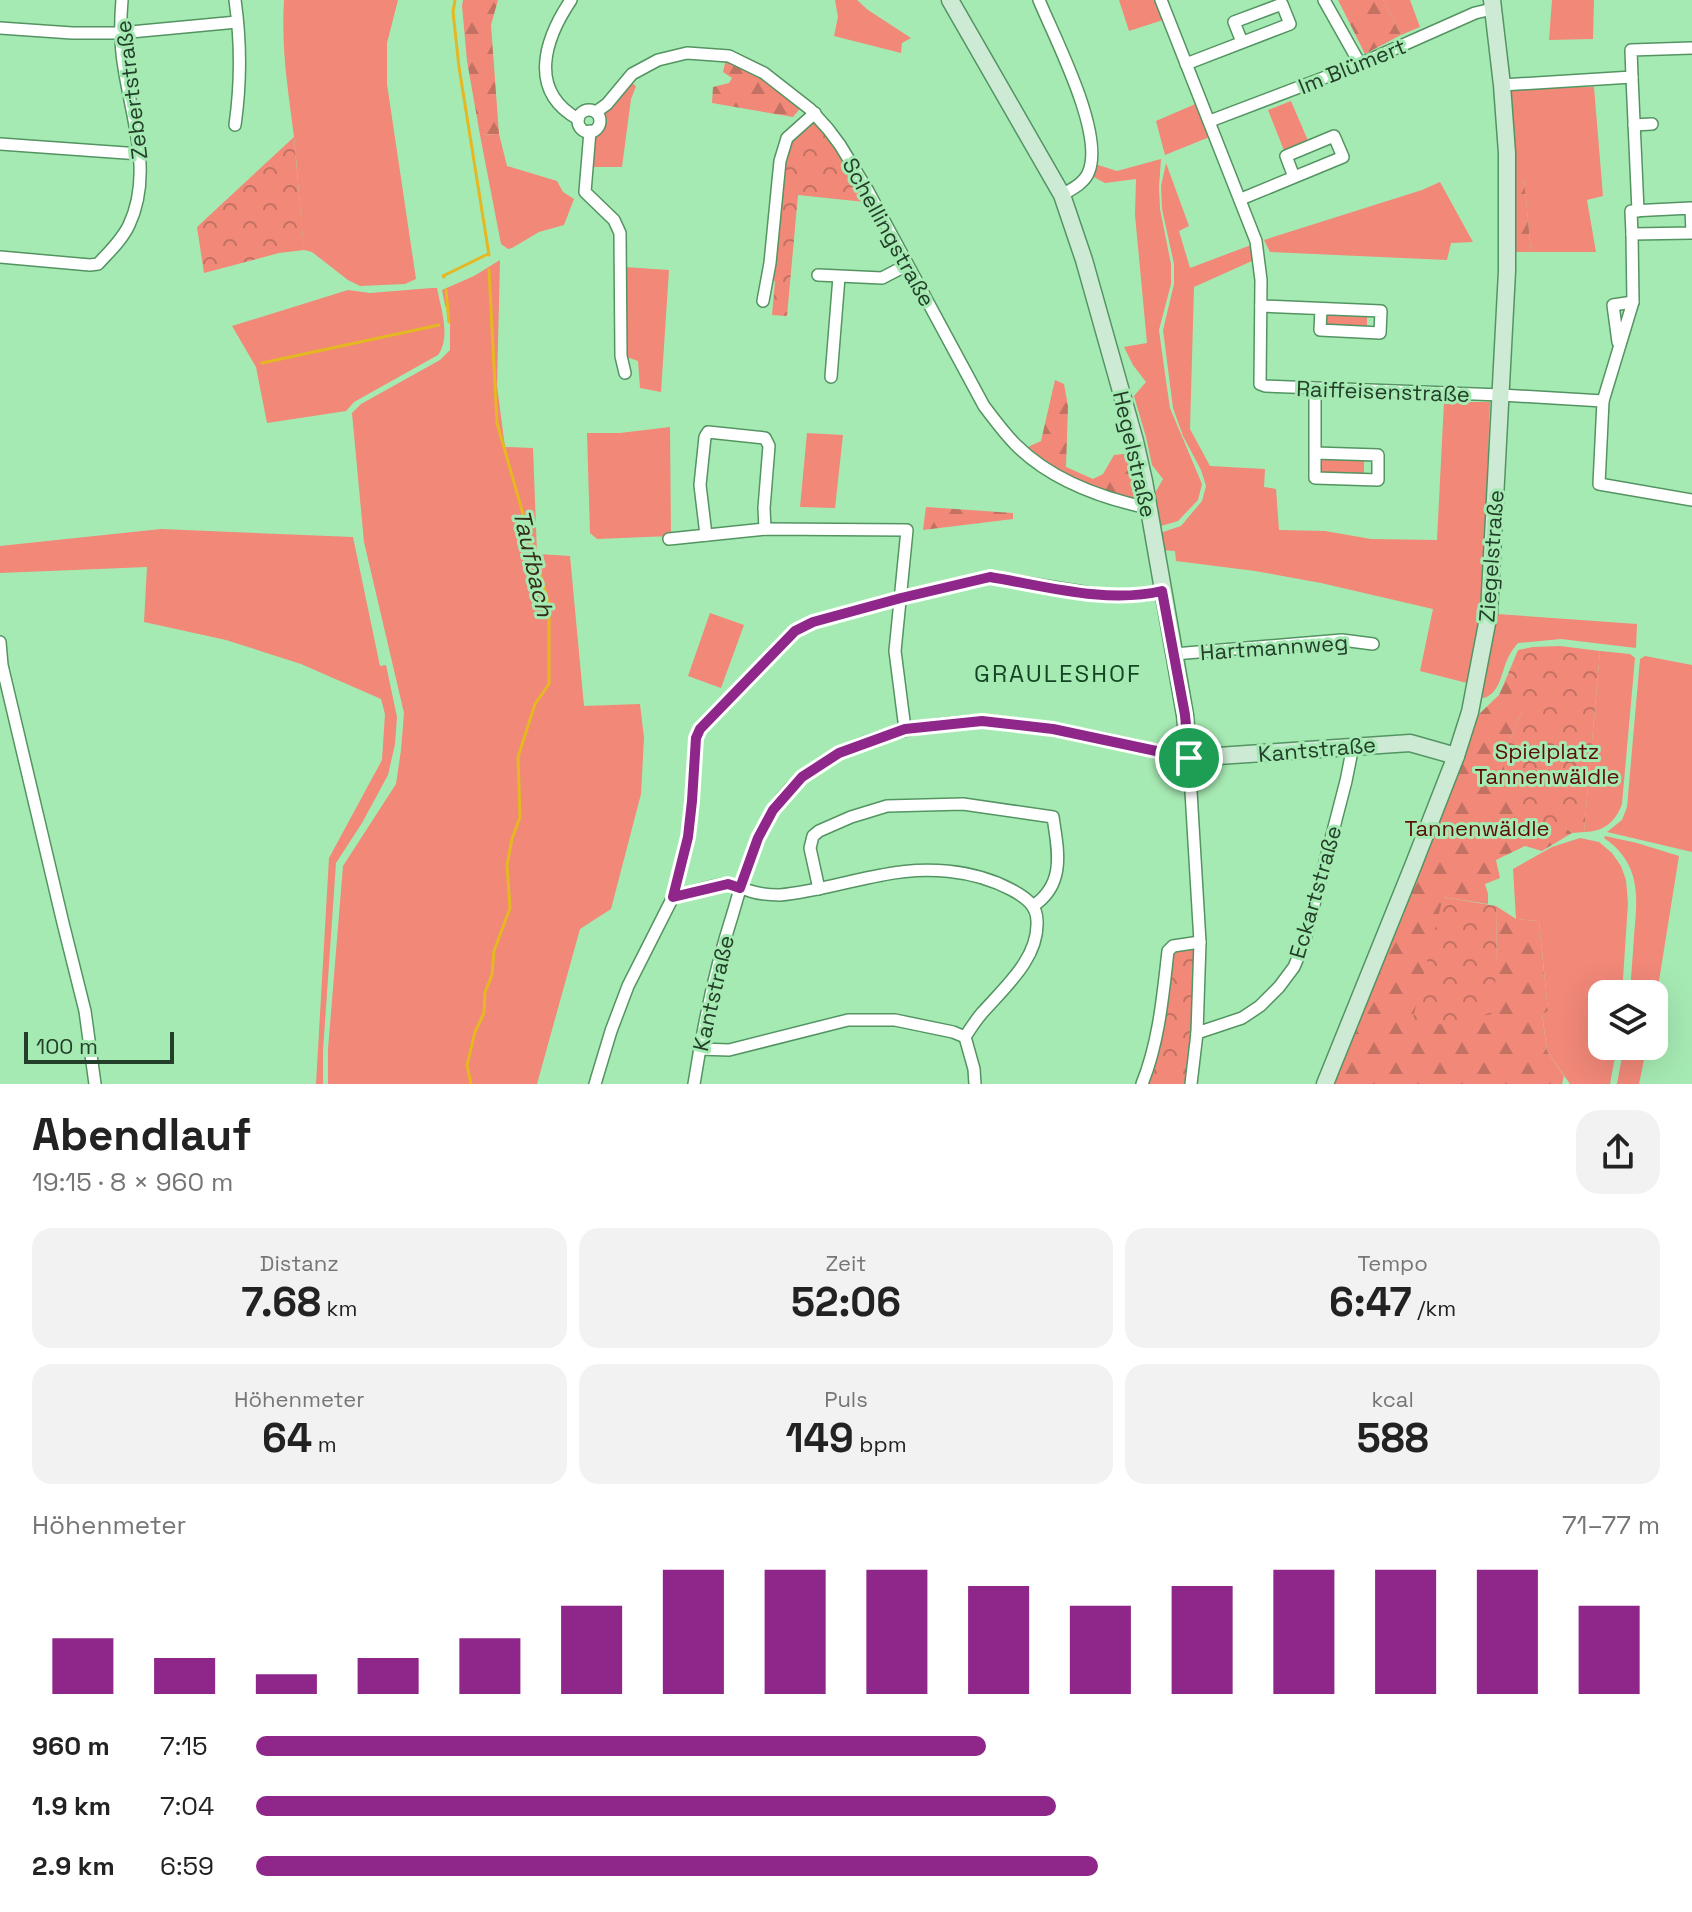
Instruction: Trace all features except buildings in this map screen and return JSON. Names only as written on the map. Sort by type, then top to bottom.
[{"type":"main road","name":"Hegelstraße","points":[[950,0],[1062,195],[1084,260],[1131,427],[1185,715],[1189,758]]},
{"type":"main road","name":"Ziegelstraße","points":[[1325,1084],[1456,756],[1470,712],[1489,613],[1507,271],[1507,153],[1492,5]]},
{"type":"main road","name":"Kantstraße","points":[[1189,758],[1410,743],[1456,756]]},
{"type":"street","name":"Zebertstraße","points":[[0,257],[98,264],[127,228],[141,182],[140,154],[120,33],[122,0]]},
{"type":"street","points":[[235,0],[241,58],[235,125]]},
{"type":"street","points":[[571,0],[558,19],[547,50],[545,77],[556,103],[578,119],[583,129],[590,131]]},
{"type":"street","points":[[1039,0],[1085,110],[1091,133],[1093,155],[1089,174],[1079,185],[1062,195]]},
{"type":"street","points":[[1324,0],[1360,64]]},
{"type":"street","points":[[1186,64],[1290,24],[1282,4],[1234,22],[1242,42]]},
{"type":"street","points":[[1163,5],[1256,241],[1261,306],[1381,311],[1380,333],[1320,330],[1321,309]]},
{"type":"street","name":"Im Blümert","points":[[1210,121],[1360,64],[1492,5]]},
{"type":"street","points":[[0,28],[120,33],[237,22]]},
{"type":"street","points":[[1638,211],[1631,50],[1692,48]]},
{"type":"street","name":"Schellingstraße","points":[[578,119],[585,110],[596,112],[607,104],[632,74],[658,60],[687,53],[729,56],[764,73],[815,113],[840,145],[984,406],[1018,447],[1046,469],[1083,489],[1148,508]]},
{"type":"street","points":[[1502,85],[1632,77]]},
{"type":"street","name":"Schellingstraße","points":[[596,112],[600,123],[590,131],[585,192],[614,220],[620,233],[621,356],[625,373]]},
{"type":"street","points":[[763,301],[780,161],[787,138],[815,113]]},
{"type":"street","points":[[1634,125],[1652,124]]},
{"type":"street","points":[[1241,199],[1343,157],[1334,136],[1286,156],[1294,177]]},
{"type":"street","points":[[0,144],[140,154]]},
{"type":"street","points":[[1632,234],[1692,233],[1691,208],[1631,211],[1633,302],[1603,401],[1599,484],[1692,500]]},
{"type":"street","points":[[818,275],[882,278],[907,265]]},
{"type":"street","points":[[831,377],[839,277]]},
{"type":"street","points":[[1619,347],[1613,305],[1633,302]]},
{"type":"street","name":"Raiffeisenstraße","points":[[1261,306],[1260,384],[1265,386],[1603,401]]},
{"type":"street","points":[[1315,389],[1315,453],[1315,478],[1378,480],[1378,455],[1315,453]]},
{"type":"street","points":[[706,535],[700,485],[708,432],[765,438],[769,446],[765,529]]},
{"type":"street","points":[[669,539],[765,529],[907,530],[895,651],[905,729]]},
{"type":"street","points":[[595,1084],[628,986],[673,897],[688,837],[696,738],[700,729],[795,631],[813,622],[990,577],[1102,595],[1144,595],[1162,591]]},
{"type":"street","name":"Hartmannweg","points":[[1174,654],[1342,640],[1373,644]]},
{"type":"street","points":[[0,642],[2,665],[85,1011],[95,1084]]},
{"type":"street","name":"Kantstraße","points":[[694,1084],[721,951],[740,888],[758,838],[773,810],[802,777],[839,753],[905,729],[982,721],[1053,729],[1189,758]]},
{"type":"street","name":"Eckartstraße","points":[[1197,1033],[1242,1018],[1260,1006],[1294,967],[1304,943],[1353,746]]},
{"type":"street","name":"Hegelstraße","points":[[1189,758],[1200,942],[1197,1033],[1191,1084]]},
{"type":"street","points":[[819,889],[810,848],[813,836],[819,831],[887,806],[963,804],[1053,817],[1058,852],[1056,877],[1045,898],[1033,906]]},
{"type":"street","points":[[673,897],[728,884],[754,893],[778,895],[919,870],[960,872],[997,882],[1022,895],[1033,906],[1038,918],[1036,938],[1012,979],[965,1037],[975,1084]]},
{"type":"street","points":[[1142,1084],[1152,1054],[1168,951],[1173,946],[1200,942]]},
{"type":"street","points":[[699,1049],[729,1050],[848,1020],[895,1020],[965,1037]]},
{"type":"green space","points":[[284,0],[398,0],[387,43],[387,84],[416,279],[405,284],[360,286],[312,252],[304,250],[284,52]]},
{"type":"green space","points":[[463,0],[498,0],[491,25],[499,134],[480,135],[467,61]]},
{"type":"green space","points":[[835,0],[857,0],[911,38],[902,43],[901,53],[834,36],[838,17]]},
{"type":"green space","points":[[1119,0],[1161,0],[1166,19],[1129,31]]},
{"type":"green space","points":[[1338,0],[1383,0],[1401,35],[1365,54]]},
{"type":"green space","points":[[1383,0],[1410,0],[1420,27],[1401,35]]},
{"type":"green space","points":[[1552,0],[1594,0],[1593,39],[1549,40]]},
{"type":"green space","points":[[726,59],[760,74],[802,106],[793,117],[712,103],[713,87],[729,83],[732,78],[723,72]]},
{"type":"green space","points":[[629,81],[636,86],[631,99],[622,167],[589,167],[592,134],[599,131],[603,121],[600,113]]},
{"type":"green space","points":[[1594,87],[1603,196],[1587,200],[1596,252],[1531,252],[1524,178],[1514,177],[1510,88]]},
{"type":"green space","points":[[1291,101],[1309,143],[1285,153],[1268,110]]},
{"type":"green space","points":[[1200,102],[1212,136],[1165,155],[1156,121]]},
{"type":"green space","points":[[815,113],[874,203],[798,195],[787,316],[772,315],[775,281],[767,280],[787,138]]},
{"type":"green space","points":[[499,134],[507,166],[557,181],[563,192],[574,199],[564,225],[539,232],[508,249],[501,244],[480,135]]},
{"type":"green space","points":[[294,137],[304,250],[279,253],[204,273],[197,227]]},
{"type":"green space","points":[[1161,159],[1160,209],[1171,264],[1171,284],[1159,330],[1170,408],[1202,484],[1198,500],[1178,521],[1161,526],[1155,493],[1163,479],[1152,465],[1134,396],[1146,382],[1124,347],[1147,343],[1135,215],[1136,179],[1105,183],[1090,175],[1095,164],[1117,171]]},
{"type":"green space","points":[[1166,163],[1189,226],[1179,231],[1190,268],[1251,245],[1252,261],[1194,287],[1190,429],[1210,466],[1265,469],[1264,487],[1276,489],[1279,530],[1325,531],[1371,539],[1437,540],[1444,402],[1490,402],[1484,562],[1479,620],[1467,683],[1420,671],[1433,609],[1321,583],[1176,561],[1175,551],[1160,550],[1157,534],[1181,526],[1202,501],[1206,486],[1173,408],[1163,330],[1174,284],[1174,264],[1162,209],[1161,186]]},
{"type":"green space","points":[[1514,177],[1524,177],[1531,252],[1512,252]]},
{"type":"green space","points":[[1440,182],[1473,242],[1451,243],[1447,260],[1270,252],[1264,240],[1422,190]]},
{"type":"green space","points":[[500,260],[497,386],[505,447],[533,448],[537,554],[570,556],[584,706],[640,704],[644,738],[641,794],[611,909],[580,929],[537,1084],[328,1084],[328,1049],[343,866],[396,784],[404,713],[364,542],[352,413],[361,404],[440,360],[450,350],[450,317],[442,290]]},
{"type":"green space","points":[[624,267],[669,270],[661,392],[640,388],[638,361],[624,356]]},
{"type":"green space","points":[[437,288],[444,323],[444,340],[438,355],[354,402],[346,411],[267,423],[256,367],[232,326],[348,290],[370,293]]},
{"type":"green space","points":[[1325,313],[1367,314],[1367,329],[1324,328]]},
{"type":"green space","points":[[1055,380],[1064,384],[1068,406],[1066,467],[1093,479],[1103,474],[1114,455],[1133,453],[1141,500],[1081,481],[1028,447],[1041,441]]},
{"type":"green space","points":[[670,427],[671,536],[597,539],[590,533],[587,433]]},
{"type":"green space","points":[[807,433],[843,435],[835,508],[800,507]]},
{"type":"green space","points":[[1321,459],[1364,460],[1364,476],[1322,474]]},
{"type":"green space","points":[[926,507],[1013,513],[1013,519],[923,530]]},
{"type":"green space","points":[[161,529],[353,537],[380,666],[386,665],[397,717],[388,775],[336,863],[323,1084],[316,1084],[329,858],[382,760],[385,714],[381,699],[301,664],[226,640],[144,622],[147,567],[0,573],[0,546]]},
{"type":"green space","points":[[710,613],[744,625],[721,688],[688,676]]},
{"type":"green space","points":[[1497,614],[1637,624],[1636,648],[1561,639],[1518,643],[1507,660],[1498,685],[1484,698],[1481,697]]},
{"type":"green space","name":"Spielplatz Tannenwäldle","points":[[1560,646],[1600,651],[1584,832],[1572,833],[1565,827],[1527,827],[1515,821],[1502,759],[1522,711],[1510,704],[1514,677],[1508,674],[1518,650]]},
{"type":"green space","points":[[1600,651],[1630,654],[1635,658],[1622,804],[1608,824],[1598,830],[1584,832]]},
{"type":"green space","points":[[1645,656],[1692,665],[1692,852],[1607,832],[1622,820],[1627,807],[1640,659]]},
{"type":"green space","name":"Tannenwäldle","points":[[1508,674],[1514,677],[1522,711],[1502,759],[1528,827],[1565,827],[1572,833],[1542,851],[1525,846],[1496,860],[1500,878],[1485,884],[1488,904],[1443,897],[1497,965],[1496,906],[1516,919],[1539,921],[1548,1011],[1542,1014],[1547,1051],[1564,1076],[1562,1084],[1332,1084],[1444,809],[1476,717],[1499,695]]},
{"type":"green space","points":[[1580,838],[1599,842],[1612,853],[1626,880],[1628,903],[1623,980],[1588,980],[1588,1060],[1614,1060],[1610,1084],[1570,1084],[1547,1051],[1542,1013],[1548,1011],[1539,921],[1516,919],[1513,869],[1552,847]]},
{"type":"green space","points":[[1604,838],[1637,843],[1679,856],[1659,980],[1631,980],[1636,908],[1634,882],[1625,858]]},
{"type":"green space","points":[[1443,897],[1496,906],[1497,965],[1492,1014],[1410,1030]]},
{"type":"green space","points":[[1200,942],[1191,1084],[1142,1084],[1168,951]]},
{"type":"green space","points":[[1621,1060],[1644,1060],[1639,1084],[1617,1084]]},
{"type":"waterway","name":"Taufbach","points":[[455,0],[453,12],[459,67],[489,255]]},
{"type":"waterway","points":[[444,277],[488,254]]},
{"type":"waterway","name":"Taufbach","points":[[471,1084],[467,1065],[475,1032],[484,1013],[494,951],[510,908],[507,865],[520,817],[518,757],[535,704],[549,684],[549,605],[497,423],[489,270]]},
{"type":"waterway","points":[[446,290],[449,322]]},
{"type":"waterway","points":[[262,363],[439,325]]},
{"type":"district","name":"GRAULESHOF","points":[[1058,674]]},
{"type":"route","points":[[990,577],[1102,595],[1144,595],[1162,591],[1185,715],[1189,758],[1053,729],[982,721],[905,729],[839,753],[802,777],[773,810],[758,838],[740,888],[728,884],[673,897],[688,837],[696,738],[700,729],[795,631],[813,622],[901,598],[990,577]]}]
